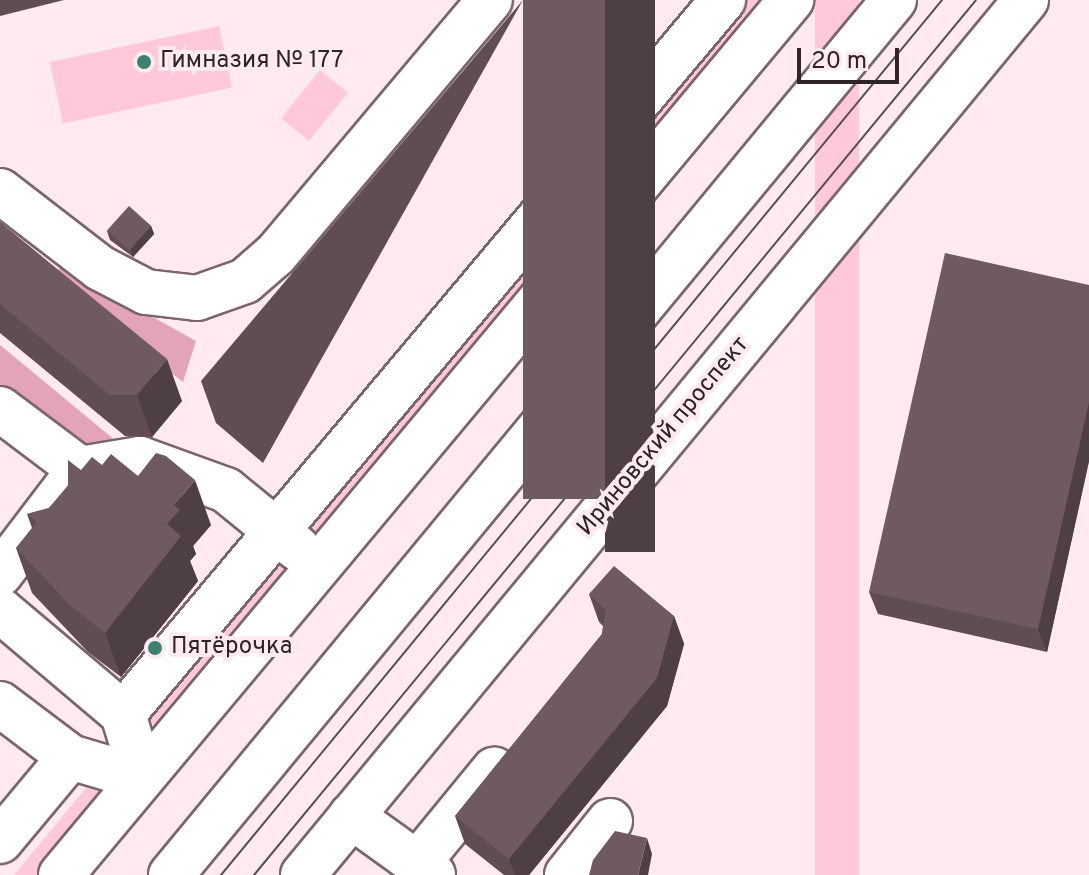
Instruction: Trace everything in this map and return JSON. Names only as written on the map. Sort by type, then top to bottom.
[{"type":"main road","points":[[0,191],[100,268],[146,292],[197,298],[245,281],[276,254],[490,0]]},
{"type":"main road","points":[[123,714],[723,0]]},
{"type":"main road","points":[[61,875],[791,0]]},
{"type":"main road","points":[[171,875],[894,0]]},
{"type":"main road","name":"Ириновский проспект","points":[[303,875],[1026,0]]},
{"type":"main road","points":[[0,409],[80,469]]},
{"type":"main road","points":[[0,574],[80,469],[140,459],[226,490],[318,565]]},
{"type":"main road","points":[[0,610],[123,714],[141,778]]},
{"type":"main road","points":[[0,704],[70,757],[141,778]]},
{"type":"main road","points":[[351,816],[425,869],[515,743]]},
{"type":"main road","points":[[0,841],[70,757]]},
{"type":"main road","points":[[567,875],[610,821]]},
{"type":"shaded area","points":[[742,0],[768,0],[318,543],[309,526]]},
{"type":"shaded area","points":[[815,0],[859,0],[859,875],[815,875]]},
{"type":"shaded area","points":[[219,26],[232,88],[63,124],[50,62]]},
{"type":"shaded area","points":[[320,70],[348,93],[309,141],[281,118]]},
{"type":"shaded area","points":[[70,255],[142,311],[196,341],[183,382],[51,279]]},
{"type":"shaded area","points":[[0,345],[116,441],[96,455],[0,397]]},
{"type":"shaded area","points":[[275,560],[292,574],[164,732],[147,719]]},
{"type":"shaded area","points":[[94,778],[111,793],[43,875],[14,875]]},
{"type":"building","points":[[523,0],[605,0],[605,499],[523,499]]},
{"type":"building","points":[[129,206],[151,226],[129,251],[107,231]]},
{"type":"building","points":[[0,222],[167,359],[137,395],[110,395],[0,304]]},
{"type":"building","points":[[945,253],[1089,285],[1089,402],[1038,629],[869,592]]},
{"type":"building","points":[[156,453],[166,456],[195,480],[174,505],[180,510],[167,524],[181,536],[105,633],[72,607],[16,548],[37,522],[27,514],[49,508],[68,486],[68,460],[81,470],[92,457],[102,465],[111,454],[138,476]]},
{"type":"building","points":[[614,566],[674,616],[657,678],[509,859],[455,816],[602,634],[606,610],[589,594]]},
{"type":"building","points":[[615,831],[647,838],[638,875],[589,875],[593,860]]},
{"type":"tram line","points":[[221,875],[942,0]]},
{"type":"tram line","points":[[254,875],[976,0]]},
{"type":"place","name":"Гимназия № 177","points":[[144,62]]},
{"type":"place","name":"Пятёрочка","points":[[155,648]]}]
